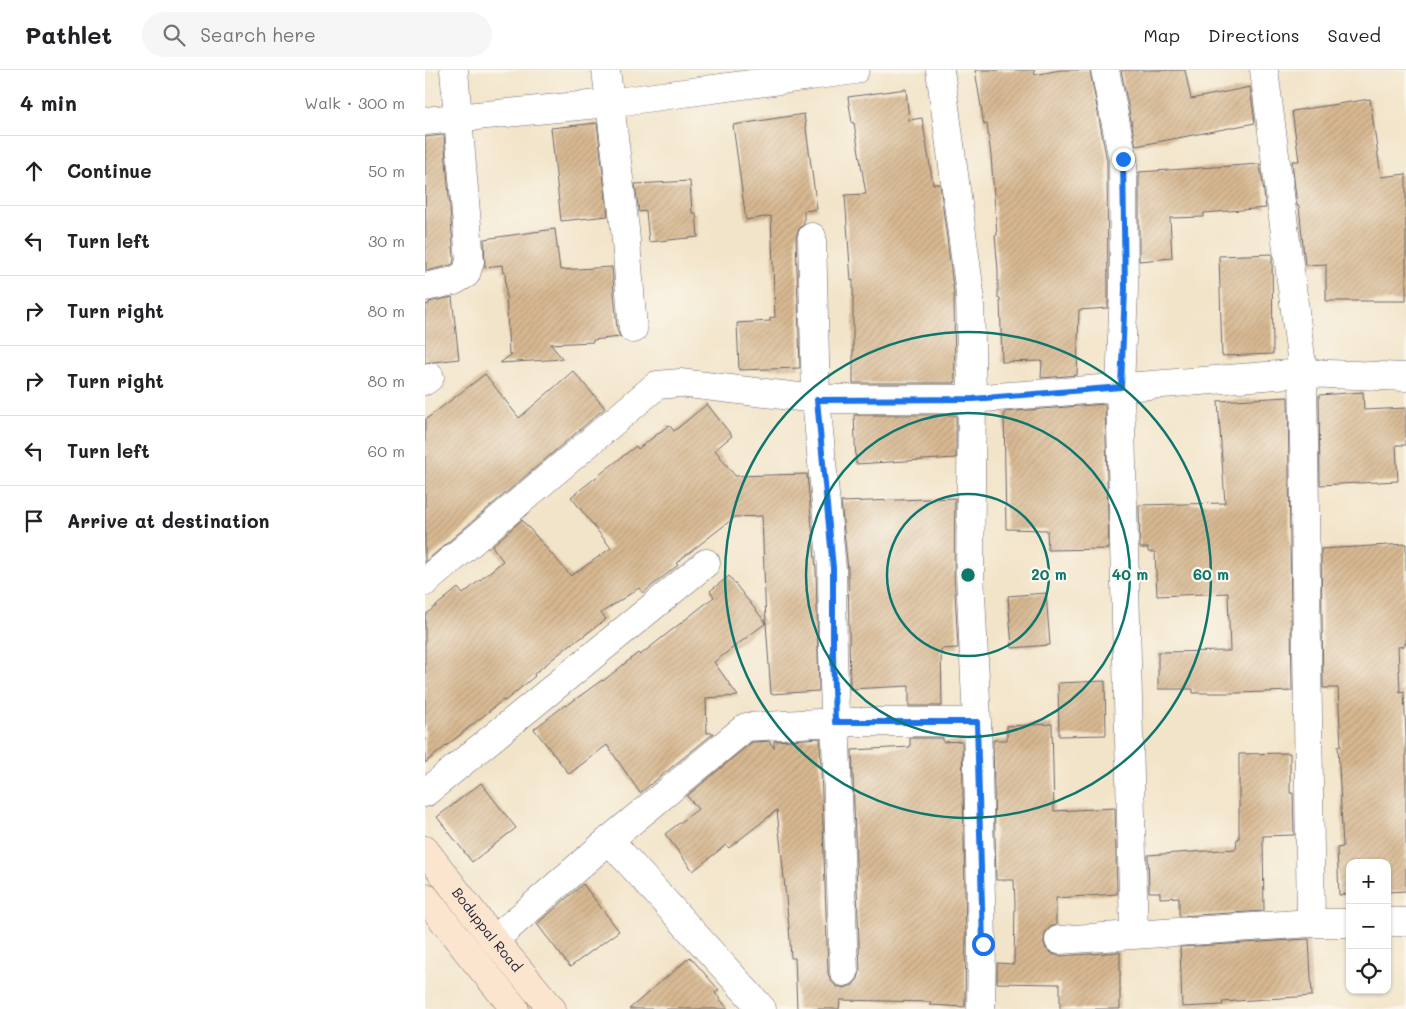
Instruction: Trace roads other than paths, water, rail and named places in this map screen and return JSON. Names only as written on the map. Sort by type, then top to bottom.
[{"type":"street","points":[[425,287],[454,282],[466,274],[470,261],[454,70]]},
{"type":"street","points":[[606,70],[625,229],[633,328]]},
{"type":"street","points":[[425,120],[609,103],[855,70]]},
{"type":"street","points":[[940,70],[956,176],[970,292],[973,399],[970,573],[977,722],[983,944],[981,1009]]},
{"type":"street","points":[[1105,70],[1123,159],[1125,289],[1121,387],[1134,934]]},
{"type":"street","points":[[1264,70],[1303,372],[1311,923]]},
{"type":"street","points":[[813,237],[817,400],[833,568],[833,654],[844,972]]},
{"type":"street","points":[[425,582],[657,385],[680,383],[817,400],[973,399],[1303,372],[1406,378]]},
{"type":"street","points":[[425,793],[706,563]]},
{"type":"street","points":[[494,940],[609,840],[746,727],[835,722],[977,722]]},
{"type":"street","points":[[609,840],[762,1009]]},
{"type":"street","name":"Boduppal Road","points":[[425,850],[494,940],[552,1009]]},
{"type":"street","name":"Boduppal Road","points":[[425,897],[515,1009]]},
{"type":"street","points":[[1391,922],[1406,922]]},
{"type":"street","points":[[1059,940],[1311,923],[1346,923]]}]
